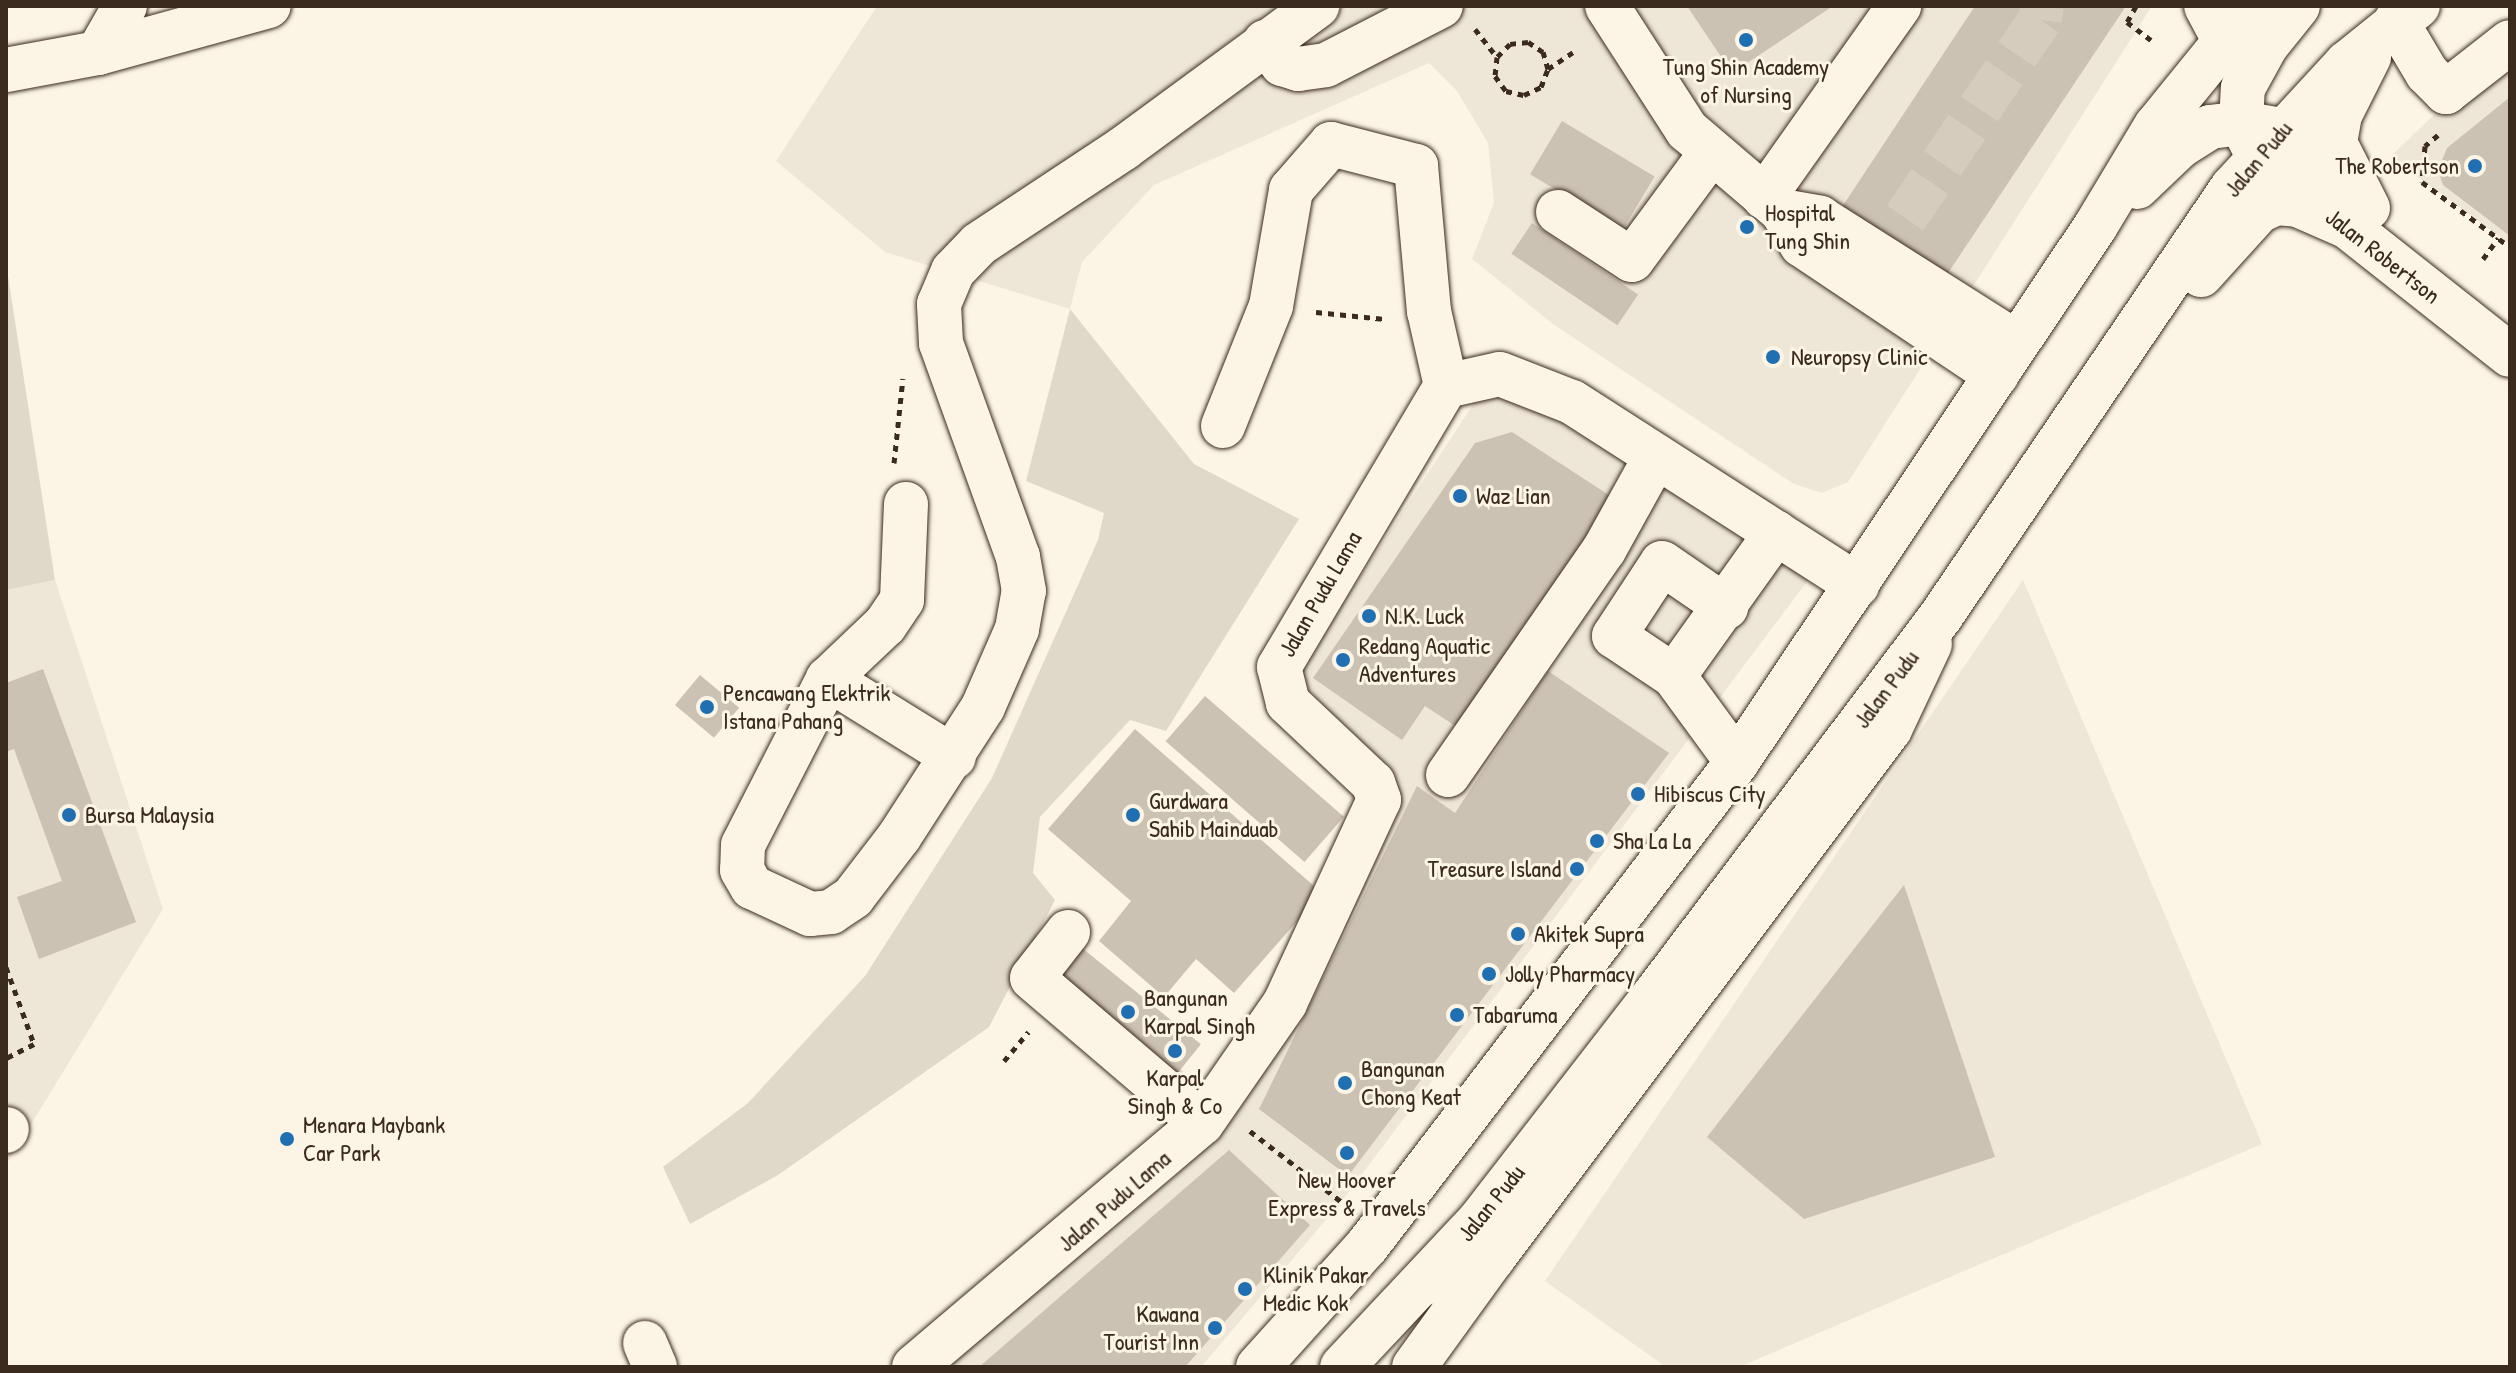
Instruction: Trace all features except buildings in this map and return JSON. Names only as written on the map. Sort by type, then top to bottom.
[{"type":"main road","points":[[98,53],[125,6]]},
{"type":"main road","points":[[6,70],[98,53],[269,6]]},
{"type":"main road","points":[[906,504],[902,600],[885,625],[828,679],[743,845],[742,870],[752,887],[810,914],[831,912],[853,897],[954,757],[1017,629],[1024,591],[1018,557],[941,343],[939,304],[953,271],[979,244],[1124,148],[1317,6]]},
{"type":"main road","points":[[1607,6],[1687,130],[1773,204],[1802,245],[2007,359]]},
{"type":"main road","points":[[1773,204],[1899,6]]},
{"type":"main road","points":[[1258,1367],[1367,1246],[1737,762],[2095,227],[2215,24],[2269,6]]},
{"type":"main road","points":[[2095,227],[2195,134],[2261,136],[2243,88],[2266,46],[2298,6]]},
{"type":"main road","points":[[1265,42],[1282,64],[1298,69],[1326,65],[1457,16]]},
{"type":"main road","points":[[2087,400],[2259,211],[2276,203],[2358,218],[2335,143],[2340,115],[2398,20],[2427,73],[2446,92],[2510,42]]},
{"type":"main road","name":"Jalan Pudu","points":[[1342,1367],[1479,1221],[1941,616],[2261,136],[2398,20]]},
{"type":"main road","name":"Jalan Robertson","points":[[2261,136],[2358,218],[2510,355]]},
{"type":"main road","points":[[1223,426],[1271,306],[1291,190],[1331,144],[1416,166],[1429,311],[1446,386],[1483,374],[1516,377],[1572,402],[1857,585]]},
{"type":"main road","points":[[1558,212],[1632,260],[1711,153]]},
{"type":"main road","name":"Jalan Robertson","points":[[2358,218],[2510,318]]},
{"type":"main road","name":"Jalan Pudu Lama","points":[[914,1367],[1210,1115],[1285,1003],[1379,800],[1367,777],[1288,703],[1279,678],[1281,659],[1446,386]]},
{"type":"main road","points":[[1448,775],[1604,550],[1656,456]]},
{"type":"main road","points":[[1674,676],[1776,533]]},
{"type":"main road","points":[[1726,607],[1662,563],[1614,636],[1674,676],[1737,762]]},
{"type":"main road","points":[[1414,1367],[1890,729],[1941,616]]},
{"type":"main road","points":[[828,679],[954,757]]},
{"type":"main road","points":[[1068,932],[1032,978],[1210,1115]]},
{"type":"main road","points":[[1420,1285],[1493,1258]]},
{"type":"path","points":[[2136,6],[2127,22],[2151,40]]},
{"type":"path","points":[[1457,16],[1497,57]]},
{"type":"path","points":[[1548,69],[1543,52],[1528,42],[1510,44],[1497,57],[1495,76],[1506,91],[1524,95],[1541,87],[1548,69],[1573,52]]},
{"type":"path","points":[[2425,146],[2422,182],[2510,247]]},
{"type":"path","points":[[2483,259],[2498,238]]},
{"type":"path","points":[[1327,314],[1370,322]]},
{"type":"path","points":[[6,967],[34,1044],[6,1058]]},
{"type":"path","points":[[1004,1061],[1021,1041]]},
{"type":"path","points":[[1210,1115],[1346,1205]]},
{"type":"shaded area","name":"Hospital Tung Shin","points":[[877,6],[2152,6],[1848,482],[1822,493],[1794,484],[1553,324],[1472,259],[1494,203],[1488,143],[1457,91],[1429,63],[1154,185],[1082,262],[1070,309],[885,252],[776,161]]},
{"type":"shaded area","points":[[2510,42],[2510,244],[2390,157]]},
{"type":"shaded area","points":[[6,263],[55,580],[6,590]]},
{"type":"shaded area","points":[[1070,309],[1194,464],[1299,519],[1166,731],[1130,720],[1040,817],[1033,873],[1055,900],[989,1027],[778,1175],[690,1224],[663,1167],[748,1103],[865,976],[992,778],[1098,540],[1104,513],[1026,481]]},
{"type":"shaded area","points":[[1489,380],[1815,571],[1341,1202],[1201,1367],[940,1367],[1171,1180],[1222,1130],[1398,789],[1308,688],[1300,669]]},
{"type":"shaded area","name":"Bursa Malaysia","points":[[55,580],[163,909],[6,1165],[6,590]]},
{"type":"shaded area","points":[[2023,580],[2262,1144],[1739,1367],[1666,1367],[1545,1281]]},
{"type":"tunnel","points":[[1905,218],[2040,20],[2042,6]]},
{"type":"place","name":"Tung Shin Academy of Nursing","points":[[1746,40]]},
{"type":"place","name":"The Robertson","points":[[2475,166]]},
{"type":"place","name":"Hospital Tung Shin","points":[[1747,227]]},
{"type":"place","name":"Neuropsy Clinic","points":[[1773,357]]},
{"type":"place","name":"Waz Lian","points":[[1460,496]]},
{"type":"place","name":"N.K. Luck","points":[[1369,616]]},
{"type":"place","name":"Redang Aquatic Adventures","points":[[1343,660]]},
{"type":"place","name":"Pencawang Elektrik Istana Pahang","points":[[707,707]]},
{"type":"place","name":"Hibiscus City","points":[[1638,794]]},
{"type":"place","name":"Bursa Malaysia","points":[[69,815]]},
{"type":"place","name":"Gurdwara Sahib Mainduab","points":[[1133,815]]},
{"type":"place","name":"Sha La La","points":[[1597,841]]},
{"type":"place","name":"Treasure Island","points":[[1577,869]]},
{"type":"place","name":"Akitek Supra","points":[[1518,934]]},
{"type":"place","name":"Jolly Pharmacy","points":[[1489,974]]},
{"type":"place","name":"Bangunan Karpal Singh","points":[[1128,1012]]},
{"type":"place","name":"Tabaruma","points":[[1457,1015]]},
{"type":"place","name":"Karpal Singh & Co","points":[[1175,1051]]},
{"type":"place","name":"Bangunan Chong Keat","points":[[1345,1083]]},
{"type":"place","name":"Menara Maybank Car Park","points":[[287,1139]]},
{"type":"place","name":"New Hoover Express & Travels","points":[[1347,1153]]},
{"type":"place","name":"Klinik Pakar Medic Kok","points":[[1245,1289]]},
{"type":"place","name":"Kawana Tourist Inn","points":[[1215,1328]]}]
